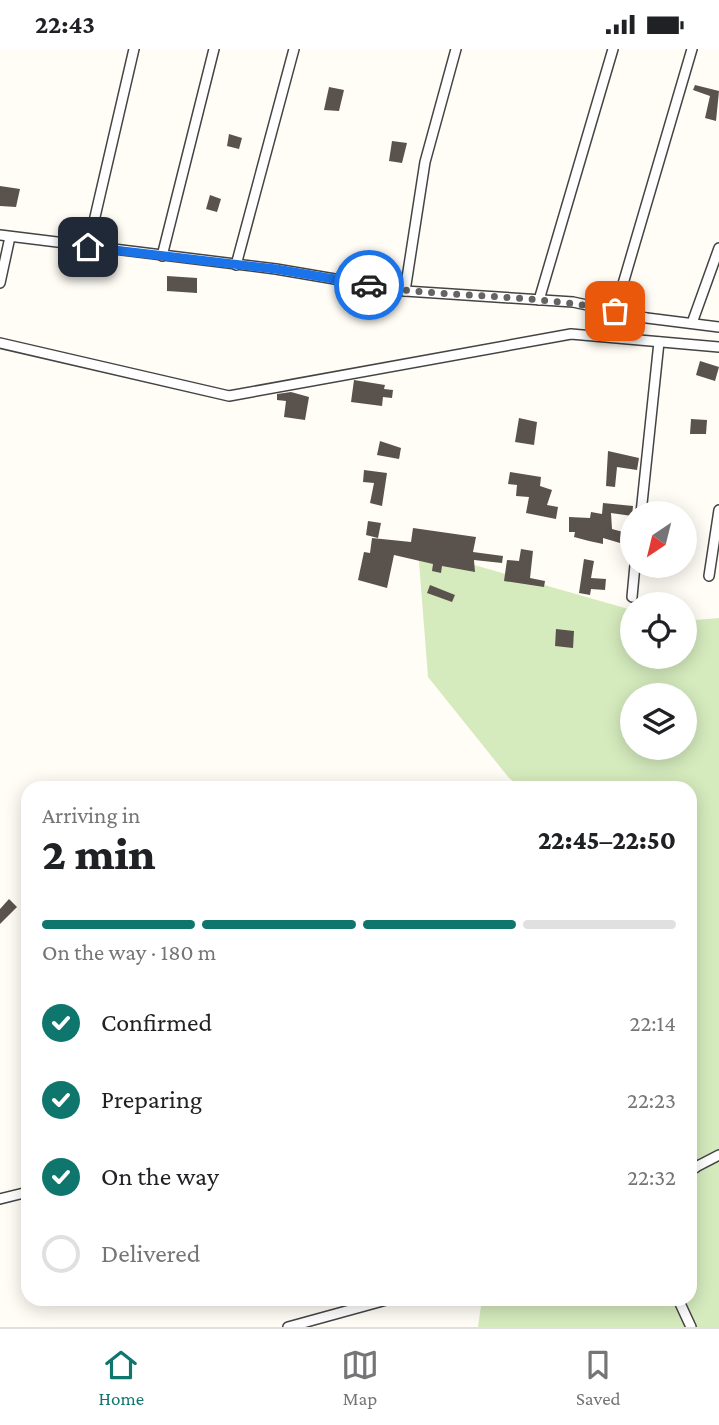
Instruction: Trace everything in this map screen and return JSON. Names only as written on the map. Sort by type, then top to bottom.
[{"type":"street","points":[[88,247],[134,49]]},
{"type":"street","points":[[162,256],[214,49]]},
{"type":"street","points":[[236,264],[294,49]]},
{"type":"street","points":[[405,291],[425,162],[456,49]]},
{"type":"street","points":[[539,300],[613,49]]},
{"type":"street","points":[[615,311],[692,49]]},
{"type":"street","points":[[0,283],[5,236],[236,264],[405,291],[573,302],[719,327]]},
{"type":"street","points":[[692,323],[719,248]]},
{"type":"street","points":[[0,343],[229,396],[571,334],[719,347]]},
{"type":"street","points":[[642,501],[659,342]]},
{"type":"street","points":[[709,576],[719,510]]},
{"type":"street","points":[[697,1166],[719,1155]]},
{"type":"street","points":[[0,1199],[21,1194]]},
{"type":"street","points":[[288,1327],[364,1306]]},
{"type":"street","points":[[681,1306],[691,1327]]},
{"type":"green space","points":[[418,549],[620,607],[620,669],[697,669],[697,620],[719,618],[719,1327],[478,1327],[481,1306],[697,1306],[697,781],[513,781],[428,677]]},
{"type":"building","points":[[695,85],[719,91],[716,121],[705,118],[710,96],[693,90]]},
{"type":"building","points":[[329,87],[344,90],[339,111],[324,110]]},
{"type":"building","points":[[229,134],[242,138],[239,149],[227,146]]},
{"type":"building","points":[[392,141],[407,143],[402,163],[389,161]]},
{"type":"building","points":[[0,186],[20,189],[16,207],[0,206]]},
{"type":"building","points":[[210,195],[221,199],[217,212],[206,209]]},
{"type":"building","points":[[167,276],[197,278],[197,293],[167,291]]},
{"type":"building","points":[[700,361],[719,367],[715,381],[696,375]]},
{"type":"building","points":[[354,380],[385,385],[384,389],[393,390],[392,398],[383,397],[382,406],[351,402]]},
{"type":"building","points":[[291,392],[309,397],[305,420],[284,417],[286,401],[277,400],[277,394]]},
{"type":"building","points":[[519,418],[537,422],[534,445],[515,442]]},
{"type":"building","points":[[691,419],[707,420],[706,434],[690,434]]},
{"type":"building","points":[[380,441],[401,448],[399,459],[377,455]]},
{"type":"building","points":[[608,451],[639,458],[637,470],[617,467],[615,487],[606,486]]},
{"type":"building","points":[[364,470],[387,473],[382,506],[370,503],[374,483],[363,482]]},
{"type":"building","points":[[510,472],[541,477],[540,486],[552,490],[547,505],[558,507],[556,519],[526,513],[529,497],[516,496],[517,485],[508,484]]},
{"type":"building","points":[[603,503],[620,505],[620,514],[611,513],[612,529],[620,531],[620,543],[603,538],[603,544],[589,541],[574,537],[575,532],[569,532],[569,517],[590,518],[591,512],[602,514]]},
{"type":"building","points":[[368,521],[381,523],[378,538],[366,535]]},
{"type":"building","points":[[413,528],[476,537],[473,552],[503,556],[502,563],[474,560],[475,572],[442,566],[441,573],[432,571],[433,564],[394,555],[387,588],[358,580],[364,552],[370,553],[372,538],[411,542]]},
{"type":"building","points":[[521,549],[533,551],[530,578],[545,581],[544,587],[504,581],[507,560],[519,561]]},
{"type":"building","points":[[584,559],[594,561],[591,578],[606,579],[605,590],[591,589],[590,595],[579,593]]},
{"type":"building","points":[[430,585],[455,595],[452,602],[427,593]]},
{"type":"building","points":[[556,629],[574,631],[573,648],[555,646]]},
{"type":"building","points":[[9,899],[17,907],[0,924],[0,909]]},
{"type":"way so far","points":[[369,285],[405,291],[573,302],[615,311]]},
{"type":"route","points":[[88,247],[276,269],[369,285]]}]
